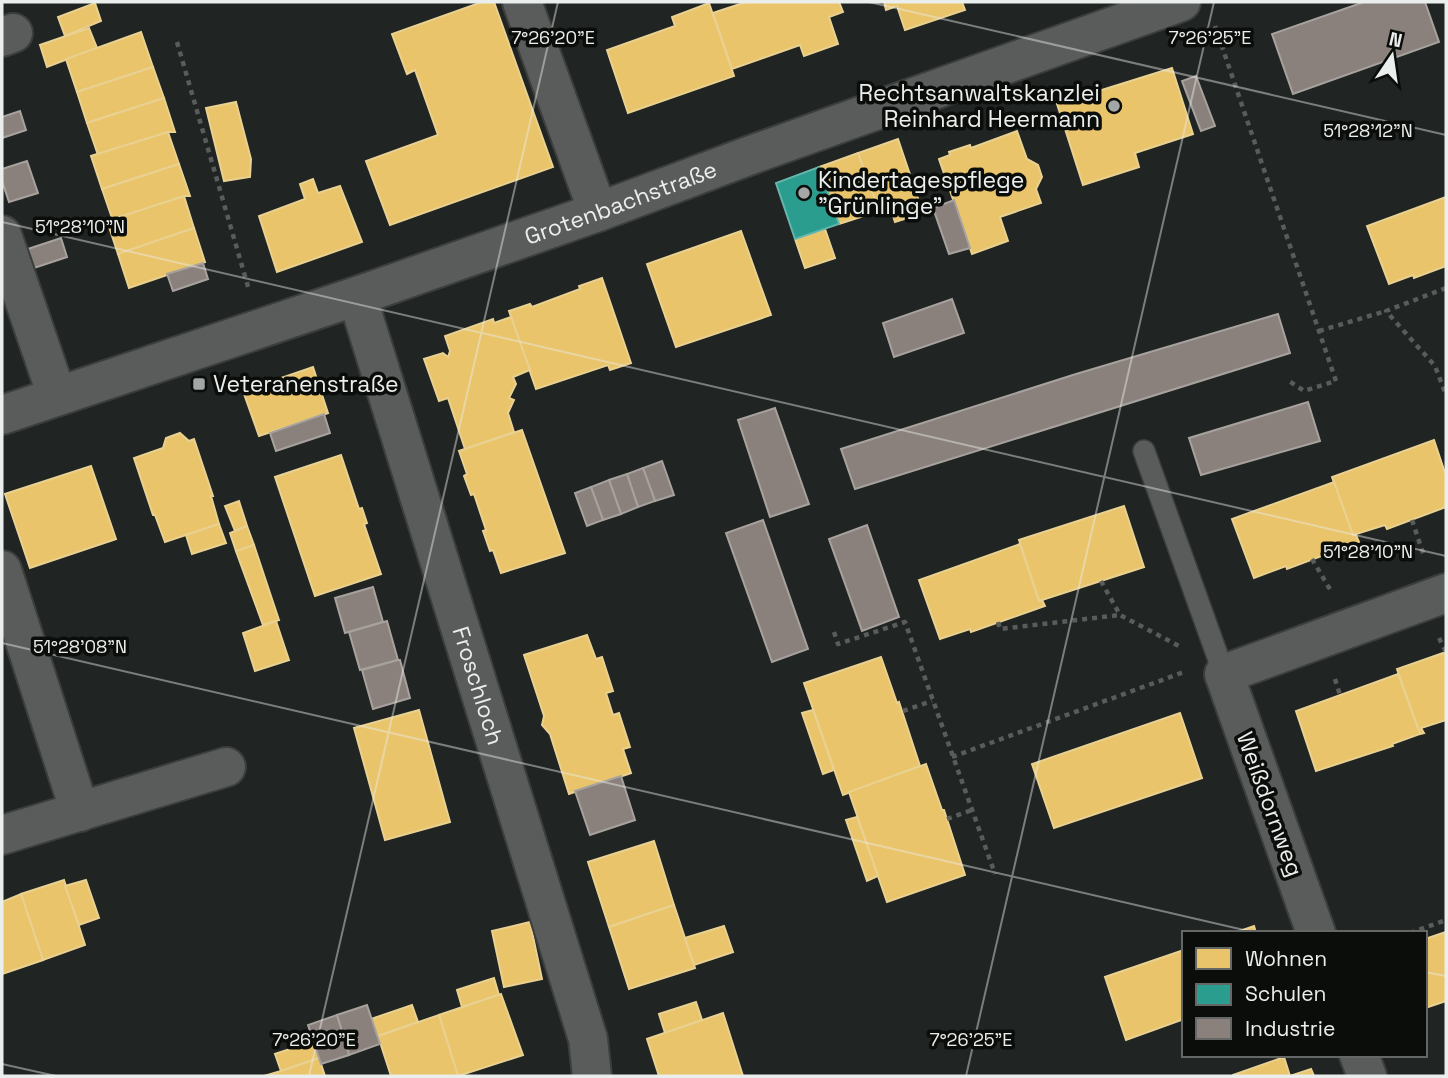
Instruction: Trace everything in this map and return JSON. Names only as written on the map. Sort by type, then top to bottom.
[{"type":"street","points":[[522,2],[598,212]]},
{"type":"street","name":"Grotenbachstraße","points":[[2,415],[357,296],[598,212],[751,155],[1196,8]]},
{"type":"street","points":[[2,235],[57,396]]},
{"type":"street","name":"Froschloch","points":[[357,296],[588,1040],[592,1076]]},
{"type":"street","points":[[2,570],[80,811]]},
{"type":"street","points":[[1224,674],[1446,593]]},
{"type":"street","name":"Weißdornweg","points":[[1224,674],[1315,931]]},
{"type":"street","points":[[2,835],[226,767]]},
{"type":"street","points":[[1360,1057],[1367,1076]]},
{"type":"lane","name":"Weißdornweg","points":[[1144,451],[1224,674]]},
{"type":"path","points":[[1196,8],[1336,381],[1304,391],[1289,381]]},
{"type":"path","points":[[177,42],[260,328]]},
{"type":"path","points":[[1319,331],[1386,311],[1446,288]]},
{"type":"path","points":[[1386,311],[1436,366],[1446,395]]},
{"type":"path","points":[[1101,581],[1120,615],[1224,674]]},
{"type":"path","points":[[998,622],[1000,629],[1120,615]]},
{"type":"path","points":[[834,632],[838,644],[905,622],[995,874]]},
{"type":"path","points":[[952,757],[1189,671],[1224,674]]},
{"type":"path","points":[[903,712],[932,701]]},
{"type":"path","points":[[947,819],[972,810]]},
{"type":"path","points":[[1416,931],[1446,920]]},
{"type":"building: Wohnen","points":[[482,2],[494,2],[553,167],[390,225],[366,161],[438,135],[415,70],[407,74],[392,34]]},
{"type":"building: Wohnen","points":[[746,2],[839,2],[843,12],[829,17],[838,44],[804,56],[800,45],[732,69],[713,13]]},
{"type":"building: Wohnen","points":[[884,2],[962,2],[965,10],[905,30],[897,6],[886,10]]},
{"type":"building: Wohnen","points":[[95,3],[101,21],[65,36],[58,17]]},
{"type":"building: Wohnen","points":[[709,3],[734,76],[628,113],[607,50],[675,26],[672,17]]},
{"type":"building: Wohnen","points":[[89,28],[97,48],[47,67],[40,45]]},
{"type":"building: Wohnen","points":[[141,32],[153,67],[77,92],[66,59]]},
{"type":"building: Wohnen","points":[[153,67],[164,98],[87,123],[77,92]]},
{"type":"building: Wohnen","points":[[1172,68],[1193,134],[1135,153],[1139,167],[1083,185],[1057,104]]},
{"type":"building: Wohnen","points":[[164,98],[175,132],[98,155],[87,123]]},
{"type":"building: Wohnen","points":[[236,102],[251,159],[250,177],[224,181],[206,108]]},
{"type":"building: Wohnen","points":[[1017,131],[1027,159],[1038,165],[1042,177],[1036,189],[1041,203],[1000,217],[1008,241],[972,254],[939,159],[950,155],[949,152],[970,145],[971,148]]},
{"type":"building: Wohnen","points":[[168,132],[179,164],[102,189],[91,156]]},
{"type":"building: Wohnen","points":[[898,139],[923,213],[895,222],[890,207],[879,211],[858,153]]},
{"type":"building: Wohnen","points":[[858,153],[879,211],[839,224],[819,167]]},
{"type":"building: Wohnen","points":[[179,164],[190,196],[113,221],[102,189]]},
{"type":"building: Wohnen","points":[[313,179],[318,193],[340,186],[362,242],[277,272],[259,216],[305,199],[300,184]]},
{"type":"building: Wohnen","points":[[184,196],[194,228],[118,254],[107,221]]},
{"type":"building: Wohnen","points":[[1446,197],[1446,266],[1389,284],[1367,226]]},
{"type":"building: Wohnen","points":[[194,228],[205,262],[129,288],[118,254]]},
{"type":"building: Wohnen","points":[[825,229],[835,258],[805,268],[795,239]]},
{"type":"building: Wohnen","points":[[741,231],[771,315],[676,347],[647,264]]},
{"type":"building: Wohnen","points":[[602,278],[631,363],[610,370],[608,365],[536,389],[509,311],[530,304],[532,307]]},
{"type":"building: Wohnen","points":[[511,317],[530,370],[513,377],[516,384],[509,398],[514,400],[508,413],[514,432],[465,449],[448,398],[439,401],[424,359],[443,353],[448,357],[450,351],[445,336],[493,319],[494,323]]},
{"type":"building: Wohnen","points":[[313,367],[328,413],[259,436],[243,391]]},
{"type":"building: Wohnen","points":[[522,430],[565,553],[501,573],[483,531],[486,530],[474,494],[471,495],[464,476],[467,474],[459,451]]},
{"type":"building: Wohnen","points":[[180,433],[189,441],[194,439],[213,496],[219,524],[165,542],[134,458],[163,448],[166,438]]},
{"type":"building: Wohnen","points":[[1434,440],[1446,476],[1446,507],[1387,529],[1385,525],[1353,535],[1332,477]]},
{"type":"building: Wohnen","points":[[341,455],[359,509],[362,508],[367,523],[364,524],[381,574],[315,596],[275,477]]},
{"type":"building: Wohnen","points":[[91,466],[116,539],[30,568],[5,494]]},
{"type":"building: Wohnen","points":[[1334,482],[1353,535],[1356,535],[1359,542],[1287,569],[1286,566],[1254,578],[1232,519]]},
{"type":"building: Wohnen","points":[[239,501],[247,526],[235,531],[225,506]]},
{"type":"building: Wohnen","points":[[1124,506],[1144,567],[1039,601],[1019,540]]},
{"type":"building: Wohnen","points":[[219,524],[226,543],[192,554],[186,535]]},
{"type":"building: Wohnen","points":[[247,526],[254,545],[236,551],[230,533]]},
{"type":"building: Wohnen","points":[[1020,544],[1039,601],[1042,600],[1045,606],[971,632],[970,629],[940,639],[919,580]]},
{"type":"building: Wohnen","points":[[254,545],[279,620],[263,625],[236,551]]},
{"type":"building: Wohnen","points":[[276,621],[289,660],[255,671],[243,633]]},
{"type":"building: Wohnen","points":[[587,635],[596,659],[602,657],[613,691],[606,693],[613,715],[619,713],[630,747],[623,749],[631,773],[569,794],[550,734],[542,725],[544,716],[524,655]]},
{"type":"building: Wohnen","points":[[1446,652],[1446,720],[1421,728],[1424,733],[1420,734],[1397,669]]},
{"type":"building: Wohnen","points":[[881,657],[920,766],[843,795],[804,683]]},
{"type":"building: Wohnen","points":[[1398,674],[1420,734],[1392,744],[1393,746],[1316,771],[1296,711]]},
{"type":"building: Wohnen","points":[[419,710],[450,822],[385,840],[354,728]]},
{"type":"building: Wohnen","points":[[813,710],[834,770],[823,774],[802,713]]},
{"type":"building: Wohnen","points":[[1180,713],[1202,778],[1054,828],[1032,764]]},
{"type":"building: Wohnen","points":[[926,764],[965,875],[887,902],[849,792]]},
{"type":"building: Wohnen","points":[[857,817],[878,876],[867,881],[846,820]]},
{"type":"building: Wohnen","points":[[654,841],[674,905],[609,927],[588,862]]},
{"type":"building: Wohnen","points":[[64,880],[85,945],[43,960],[21,894]]},
{"type":"building: Wohnen","points":[[86,880],[99,918],[79,925],[65,886]]},
{"type":"building: Wohnen","points":[[21,894],[43,960],[2,974],[2,902]]},
{"type":"building: Wohnen","points":[[674,905],[695,968],[629,989],[609,927]]},
{"type":"building: Wohnen","points":[[530,922],[542,979],[504,987],[492,931]]},
{"type":"building: Wohnen","points":[[724,926],[733,952],[694,965],[685,938]]},
{"type":"building: Wohnen","points":[[1254,926],[1255,931],[1240,931]]},
{"type":"building: Wohnen","points":[[1446,932],[1446,1001],[1427,1007],[1427,938]]},
{"type":"building: Wohnen","points":[[1182,951],[1182,1020],[1126,1040],[1105,977]]},
{"type":"building: Wohnen","points":[[494,978],[499,995],[462,1007],[457,990]]},
{"type":"building: Wohnen","points":[[501,994],[523,1055],[458,1076],[439,1015]]},
{"type":"building: Wohnen","points":[[696,1002],[702,1020],[665,1033],[659,1014]]},
{"type":"building: Wohnen","points":[[412,1005],[418,1022],[378,1036],[371,1019]]},
{"type":"building: Wohnen","points":[[723,1013],[743,1076],[659,1076],[647,1039]]},
{"type":"building: Wohnen","points":[[439,1015],[458,1076],[391,1076],[378,1036]]},
{"type":"building: Wohnen","points":[[314,1041],[319,1058],[281,1071],[275,1054]]},
{"type":"building: Wohnen","points":[[1284,1057],[1290,1076],[1233,1076],[1233,1075]]},
{"type":"building: Wohnen","points":[[319,1058],[325,1076],[264,1076],[281,1071]]},
{"type":"building: Wohnen","points":[[1311,1069],[1314,1076],[1290,1076]]},
{"type":"building: Schulen","points":[[819,167],[839,224],[795,239],[776,183]]},
{"type":"building: Industrie","points":[[1364,2],[1425,2],[1439,42],[1293,94],[1272,34]]},
{"type":"building: Industrie","points":[[1196,76],[1215,126],[1201,131],[1182,81]]},
{"type":"building: Industrie","points":[[20,111],[26,130],[2,138],[2,117]]},
{"type":"building: Industrie","points":[[27,161],[38,193],[9,202],[2,181],[2,169]]},
{"type":"building: Industrie","points":[[954,200],[970,248],[949,254],[933,208]]},
{"type":"building: Industrie","points":[[61,238],[67,257],[34,268],[28,249]]},
{"type":"building: Industrie","points":[[203,263],[208,279],[173,291],[167,274]]},
{"type":"building: Industrie","points":[[952,299],[964,333],[894,357],[883,323]]},
{"type":"building: Industrie","points":[[1278,314],[1290,353],[855,489],[841,449],[1076,374]]},
{"type":"building: Industrie","points":[[1308,402],[1320,441],[1201,475],[1189,438]]},
{"type":"building: Industrie","points":[[775,408],[809,504],[770,517],[738,420]]},
{"type":"building: Industrie","points":[[324,414],[330,433],[276,451],[270,433]]},
{"type":"building: Industrie","points":[[662,461],[674,495],[655,501],[643,468]]},
{"type":"building: Industrie","points":[[643,468],[655,501],[638,507],[627,474]]},
{"type":"building: Industrie","points":[[627,474],[638,507],[621,514],[609,480]]},
{"type":"building: Industrie","points":[[609,480],[621,514],[603,520],[591,487]]},
{"type":"building: Industrie","points":[[591,487],[603,520],[587,526],[575,493]]},
{"type":"building: Industrie","points":[[763,520],[808,649],[772,662],[726,533]]},
{"type":"building: Industrie","points":[[867,525],[899,617],[862,631],[829,539]]},
{"type":"building: Industrie","points":[[373,587],[383,622],[345,633],[335,598]]},
{"type":"building: Industrie","points":[[387,621],[398,660],[360,670],[349,632]]},
{"type":"building: Industrie","points":[[400,660],[410,698],[373,709],[362,670]]},
{"type":"building: Industrie","points":[[621,776],[635,820],[590,835],[575,791]]},
{"type":"building: Industrie","points":[[367,1005],[380,1044],[349,1055],[337,1015]]},
{"type":"building: Industrie","points":[[337,1015],[349,1055],[321,1064],[308,1025]]},
{"type":"place","name":"Rechtsanwaltskanzlei Reinhard Heermann","points":[[1114,106]]},
{"type":"place","name":"Kindertagespflege \"Grünlinge\"","points":[[804,193]]},
{"type":"place","name":"Veteranenstraße","points":[[199,384]]}]
